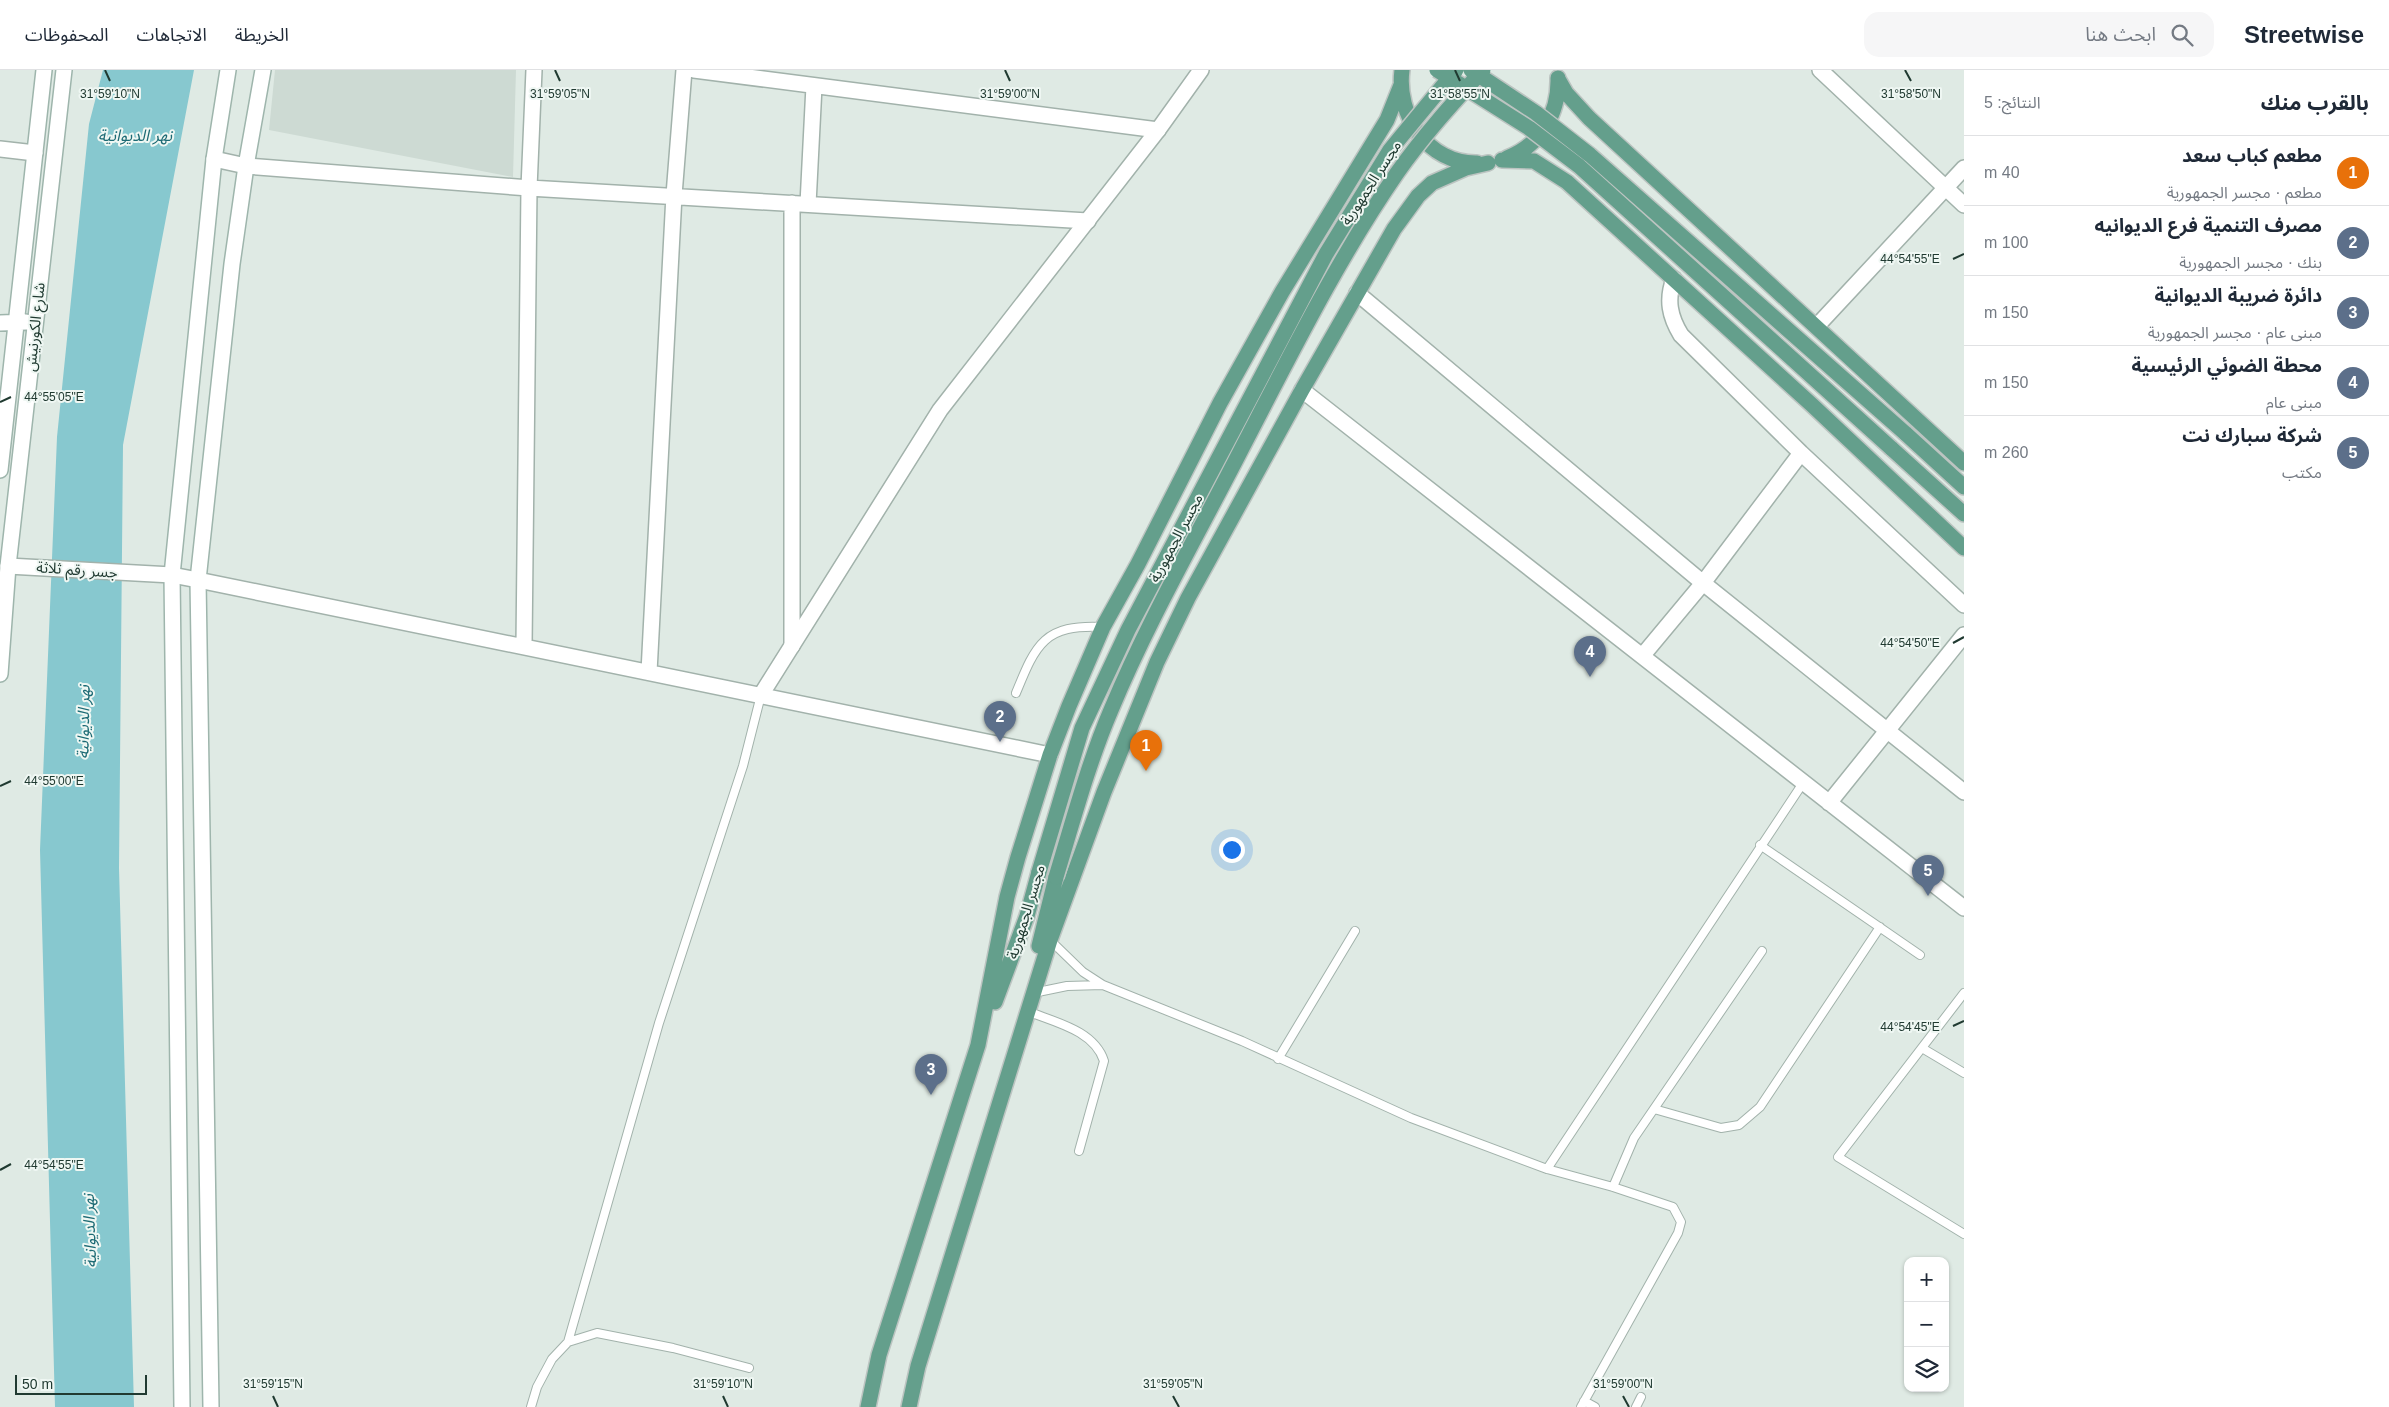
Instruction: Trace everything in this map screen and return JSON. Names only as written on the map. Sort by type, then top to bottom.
[{"type":"main road","points":[[1437,70],[1529,128],[1579,166],[1964,514]]},
{"type":"main road","name":"مجسر الجمهورية","points":[[978,1046],[1027,916],[1082,728],[1128,630],[1326,254],[1390,150],[1456,70]]},
{"type":"main road","points":[[1470,70],[1536,113],[1590,155],[1964,487]]},
{"type":"main road","name":"مجسر الجمهورية","points":[[1025,1016],[1056,877],[1094,753],[1111,710],[1166,594],[1334,275],[1398,172],[1483,70]]},
{"type":"main road","points":[[909,1407],[918,1366],[1032,993],[1050,940],[1104,792],[1157,662],[1188,598],[1356,293],[1394,229],[1418,196],[1432,183],[1446,175],[1495,161],[1526,148],[1544,129],[1556,105],[1557,74]]},
{"type":"main road","points":[[1557,74],[1566,93],[1589,118],[1964,463]]},
{"type":"main road","points":[[1400,76],[1406,113],[1413,126],[1433,148],[1459,160],[1534,161],[1551,170],[1567,182],[1812,405],[1964,548]]},
{"type":"main road","points":[[868,1407],[879,1355],[978,1046],[989,998],[1007,898],[1033,806],[1050,755],[1103,627],[1138,564],[1220,403],[1282,292],[1387,120],[1400,76]]},
{"type":"street","name":"شارع الكورنيش","points":[[0,470],[7,354],[18,323],[44,70]]},
{"type":"street","name":"شارع الكورنيش","points":[[0,674],[13,566],[35,321],[64,70]]},
{"type":"street","points":[[182,1407],[172,576],[214,159],[228,70]]},
{"type":"street","points":[[211,1407],[198,580],[232,264],[246,166],[263,70]]},
{"type":"street","points":[[524,646],[529,188],[534,70]]},
{"type":"street","points":[[649,672],[674,195],[684,70]]},
{"type":"street","points":[[694,70],[1158,130]]},
{"type":"street","points":[[761,696],[940,410],[1158,130],[1201,70]]},
{"type":"street","points":[[1820,70],[1964,205]]},
{"type":"street","points":[[808,204],[814,86]]},
{"type":"street","points":[[0,149],[35,153]]},
{"type":"street","points":[[214,159],[246,166],[529,188],[1088,220]]},
{"type":"street","points":[[1817,326],[1964,168]]},
{"type":"street","points":[[792,203],[792,646]]},
{"type":"street","points":[[1674,280],[1669,300],[1670,312],[1681,335],[1801,453],[1964,605]]},
{"type":"street","points":[[1356,293],[1702,583],[1964,792]]},
{"type":"street","points":[[0,323],[35,321]]},
{"type":"street","points":[[7,354],[32,356]]},
{"type":"street","points":[[1302,390],[1964,908]]},
{"type":"street","points":[[1643,655],[1702,583],[1801,453]]},
{"type":"street","name":"جسر رقم ثلاثة","points":[[13,566],[172,576],[198,580],[1050,755]]},
{"type":"street","points":[[1829,803],[1964,635]]},
{"type":"lane","points":[[1016,693],[1031,656],[1046,639],[1076,626],[1103,627]]},
{"type":"lane","points":[[568,1342],[658,1023],[743,766],[761,696]]},
{"type":"lane","points":[[1547,1169],[1802,783]]},
{"type":"lane","points":[[1760,845],[1920,955]]},
{"type":"lane","points":[[1654,1109],[1721,1128],[1739,1125],[1760,1107],[1880,927]]},
{"type":"lane","points":[[1278,1059],[1355,931]]},
{"type":"lane","points":[[1050,940],[1084,972],[1103,985],[1242,1041],[1411,1118],[1547,1169],[1613,1187],[1673,1207],[1680,1216],[1681,1228],[1582,1404],[1595,1407]]},
{"type":"lane","points":[[1613,1187],[1634,1138],[1762,950]]},
{"type":"lane","points":[[1032,993],[1067,986],[1103,985]]},
{"type":"lane","points":[[1964,992],[1838,1157],[1964,1234]]},
{"type":"lane","points":[[1025,1016],[1086,1036],[1100,1048],[1104,1061],[1079,1151]]},
{"type":"lane","points":[[1922,1048],[1964,1073]]},
{"type":"lane","points":[[531,1407],[537,1387],[552,1358],[568,1342],[596,1333],[673,1348],[749,1368]]},
{"type":"lane","points":[[1636,1407],[1641,1397]]},
{"type":"shaded area","points":[[275,70],[516,70],[513,177],[269,130]]},
{"type":"water","name":"نهر الديوانية","points":[[103,70],[194,70],[123,445],[119,868],[134,1407],[55,1407],[40,850],[57,437],[89,124]]},
{"type":"place","name":"محطة الضوئي الرئيسية","points":[[1590,677]]},
{"type":"place","name":"مصرف التنمية فرع الديوانيه","points":[[1000,742]]},
{"type":"place","name":"مطعم كباب سعد","points":[[1146,771]]},
{"type":"place","name":"شركة سبارك نت","points":[[1928,896]]},
{"type":"place","name":"دائرة ضريبة الديوانية","points":[[931,1095]]}]
